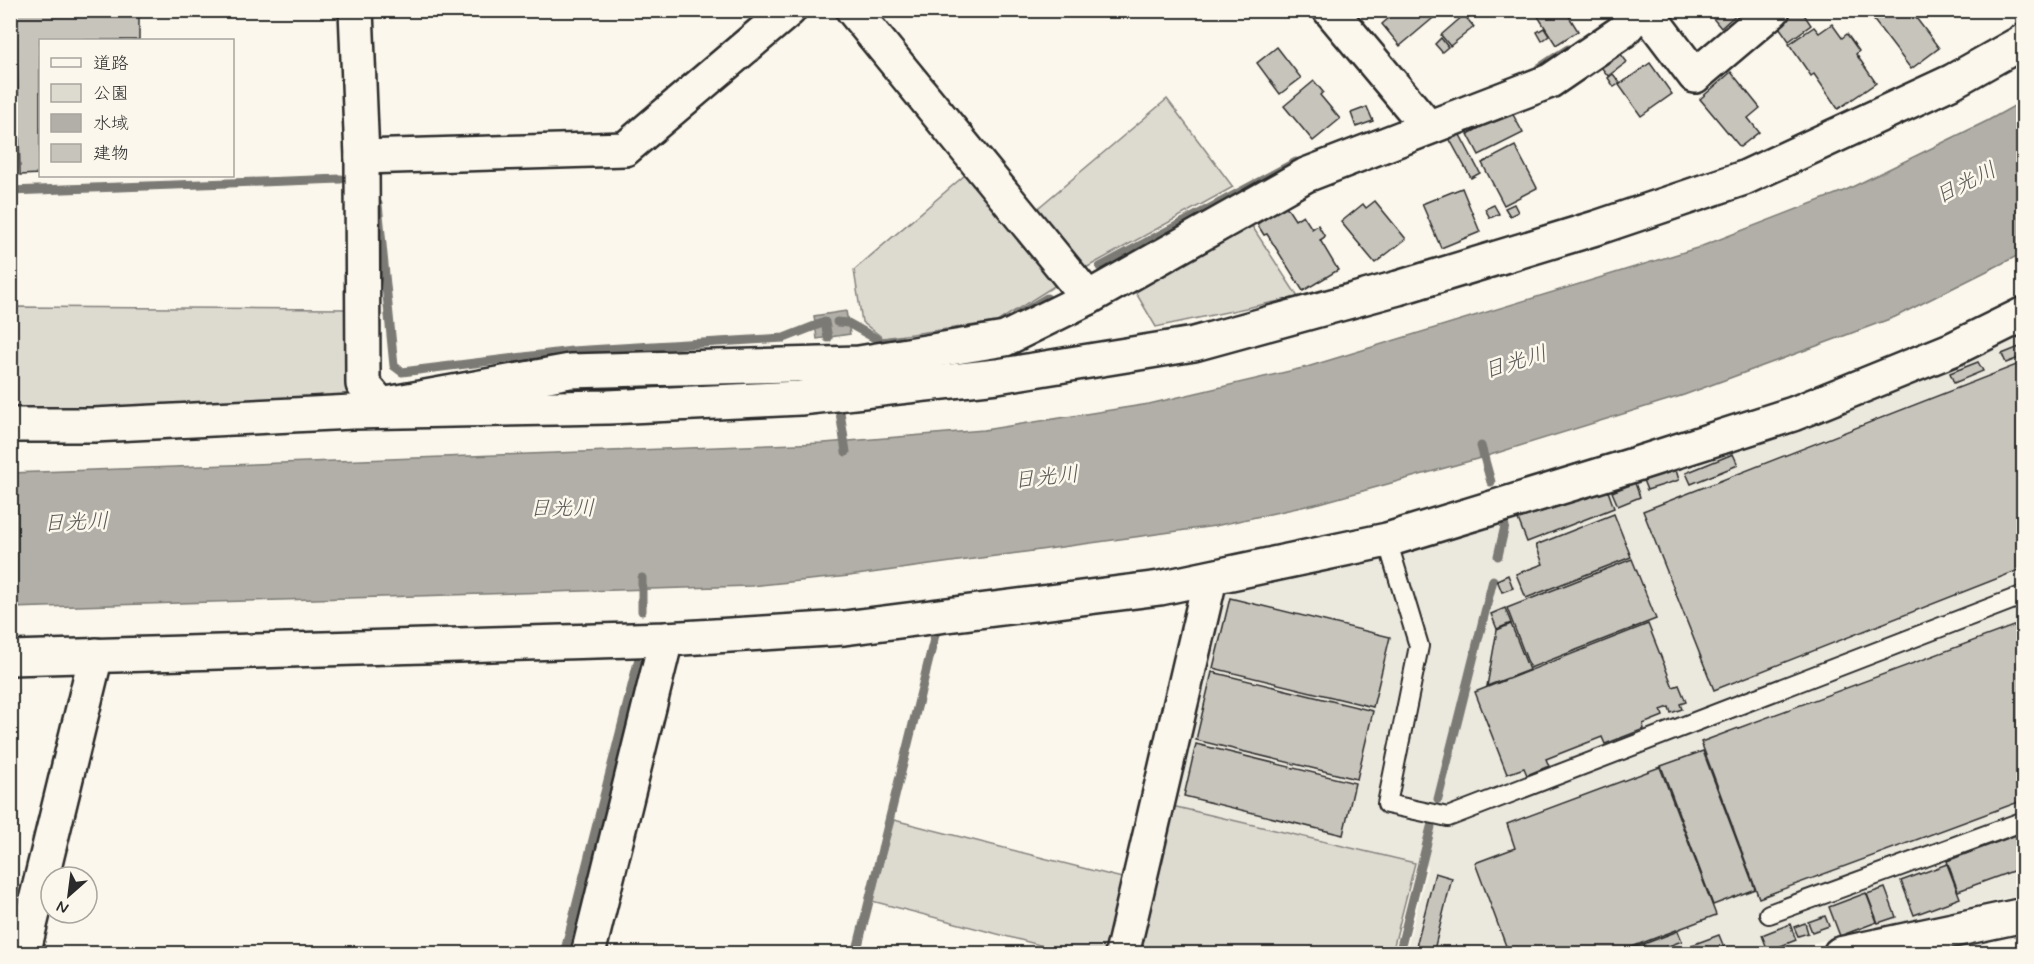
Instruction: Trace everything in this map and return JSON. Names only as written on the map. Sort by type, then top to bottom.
[{"type":"street","points":[[356,10],[362,157],[363,384],[381,405],[570,371],[859,363],[1005,339],[1088,298],[1306,175],[1550,81],[1623,31],[1640,10]]},
{"type":"street","points":[[362,157],[625,149],[789,10]]},
{"type":"street","points":[[853,10],[1088,298]]},
{"type":"street","points":[[1330,10],[1428,127]]},
{"type":"street","points":[[1645,10],[1695,76],[1773,10]]},
{"type":"street","points":[[10,425],[94,425],[352,412],[608,407],[801,398],[997,375],[1194,344],[1409,285],[1599,227],[1744,178],[1953,81],[2024,41]]},
{"type":"street","points":[[10,658],[666,639],[844,628],[1136,591],[1210,579],[1387,540],[1793,414],[1953,349],[2024,314]]},
{"type":"street","points":[[1122,954],[1210,579]]},
{"type":"street","points":[[588,954],[666,639]]},
{"type":"street","points":[[23,954],[96,656]]},
{"type":"street","points":[[1840,954],[2024,915]]},
{"type":"lane","points":[[1387,540],[1419,646],[1387,804],[1448,817],[2024,595]]},
{"type":"lane","points":[[1769,914],[2024,821]]},
{"type":"shaded area","points":[[2023,327],[2023,894],[1770,953],[1406,953],[1428,866],[1172,806],[1224,592],[1622,484]]},
{"type":"green space","points":[[1167,99],[1233,187],[1082,270],[1032,213]]},
{"type":"green space","points":[[965,175],[1056,285],[997,322],[883,338],[862,322],[854,270]]},
{"type":"green space","points":[[1250,223],[1298,297],[1156,327],[1133,288]]},
{"type":"green space","points":[[10,307],[348,309],[351,395],[334,409],[11,411]]},
{"type":"green space","points":[[1172,806],[1415,863],[1392,953],[1128,954]]},
{"type":"green space","points":[[894,820],[1130,880],[1112,953],[1070,953],[872,901]]},
{"type":"water","name":"日光川","points":[[2023,101],[2023,253],[1895,317],[1684,395],[1484,457],[1320,503],[1215,526],[849,576],[751,586],[11,608],[11,473],[824,443],[984,430],[1149,404],[1307,367],[1697,248],[1846,190]]},
{"type":"water","points":[[846,311],[850,334],[817,339],[814,316]]},
{"type":"building","points":[[16,10],[139,10],[139,39],[39,39],[39,174],[20,175]]},
{"type":"building","points":[[1398,10],[1435,10],[1438,14],[1400,46],[1382,24]]},
{"type":"building","points":[[1534,10],[1565,10],[1578,31],[1556,45]]},
{"type":"building","points":[[1706,10],[1741,10],[1721,28]]},
{"type":"building","points":[[1796,10],[1801,10],[1811,25],[1789,41],[1777,24]]},
{"type":"building","points":[[1866,10],[1910,10],[1939,48],[1911,69]]},
{"type":"building","points":[[1464,15],[1474,27],[1450,46],[1441,35]]},
{"type":"building","points":[[1832,24],[1842,38],[1847,34],[1859,51],[1856,54],[1876,83],[1838,109],[1814,74],[1811,76],[1789,44],[1814,27],[1819,33]]},
{"type":"building","points":[[1544,28],[1549,36],[1542,41],[1537,32]]},
{"type":"building","points":[[1441,38],[1448,47],[1442,52],[1435,44]]},
{"type":"building","points":[[1277,47],[1301,78],[1280,94],[1257,63]]},
{"type":"building","points":[[1620,53],[1627,62],[1608,76],[1601,67]]},
{"type":"building","points":[[1650,63],[1672,94],[1641,116],[1619,85]]},
{"type":"building","points":[[1731,72],[1760,108],[1748,118],[1759,132],[1740,147],[1700,99]]},
{"type":"building","points":[[1613,74],[1620,83],[1614,87],[1608,78]]},
{"type":"building","points":[[1314,81],[1323,92],[1320,95],[1340,119],[1313,141],[1284,106]]},
{"type":"building","points":[[1367,107],[1373,121],[1356,127],[1351,113]]},
{"type":"building","points":[[1511,111],[1523,133],[1479,155],[1468,134]]},
{"type":"building","points":[[1459,133],[1480,173],[1471,178],[1449,138]]},
{"type":"building","points":[[1515,146],[1537,188],[1504,205],[1482,163]]},
{"type":"building","points":[[1462,188],[1480,232],[1441,248],[1422,204]]},
{"type":"building","points":[[1375,201],[1406,239],[1375,263],[1341,222],[1363,204],[1366,208]]},
{"type":"building","points":[[1514,204],[1518,212],[1510,216],[1505,208]]},
{"type":"building","points":[[1494,205],[1499,214],[1490,218],[1485,209]]},
{"type":"building","points":[[1286,206],[1295,220],[1303,215],[1312,229],[1318,225],[1325,237],[1320,240],[1338,270],[1303,291],[1267,234],[1264,235],[1257,224]]},
{"type":"building","points":[[2024,345],[2024,356],[2006,363],[2002,354]]},
{"type":"building","points":[[1978,362],[1983,371],[1954,383],[1950,373]]},
{"type":"building","points":[[2024,362],[2024,568],[1714,690],[1643,511]]},
{"type":"building","points":[[1733,454],[1738,465],[1691,484],[1686,473]]},
{"type":"building","points":[[1676,470],[1679,480],[1647,490],[1643,480]]},
{"type":"building","points":[[1635,483],[1640,497],[1618,506],[1612,492]]},
{"type":"building","points":[[1608,491],[1614,508],[1527,542],[1518,519]]},
{"type":"building","points":[[1614,514],[1631,557],[1526,598],[1516,574],[1543,564],[1536,545]]},
{"type":"building","points":[[1632,559],[1656,619],[1530,668],[1507,608]]},
{"type":"building","points":[[1508,575],[1513,588],[1502,592],[1497,580]]},
{"type":"building","points":[[1230,598],[1390,637],[1373,707],[1213,668]]},
{"type":"building","points":[[1505,608],[1511,623],[1497,629],[1491,614]]},
{"type":"building","points":[[2024,622],[2024,800],[1759,898],[1701,742]]},
{"type":"building","points":[[1511,624],[1529,670],[1487,686],[1497,630]]},
{"type":"building","points":[[1648,624],[1673,687],[1679,685],[1686,702],[1680,704],[1682,709],[1671,713],[1669,707],[1661,710],[1663,716],[1643,724],[1644,729],[1605,744],[1602,737],[1546,759],[1549,766],[1527,775],[1524,768],[1507,774],[1475,692]]},
{"type":"building","points":[[1212,672],[1373,711],[1357,779],[1196,740]]},
{"type":"building","points":[[1196,744],[1355,783],[1343,835],[1184,796]]},
{"type":"building","points":[[1703,751],[1755,889],[1713,905],[1661,766]]},
{"type":"building","points":[[1660,767],[1716,915],[1613,954],[1509,954],[1475,863],[1515,848],[1507,824]]},
{"type":"building","points":[[2019,834],[2024,845],[2024,867],[1958,891],[1947,861]]},
{"type":"building","points":[[1947,864],[1960,898],[1914,915],[1901,881]]},
{"type":"building","points":[[1435,873],[1452,878],[1433,954],[1414,954]]},
{"type":"building","points":[[1885,888],[1896,917],[1878,923],[1867,894]]},
{"type":"building","points":[[1866,893],[1877,922],[1840,936],[1829,907]]},
{"type":"building","points":[[1825,916],[1829,926],[1812,932],[1808,922]]},
{"type":"building","points":[[1805,923],[1808,933],[1798,936],[1794,927]]},
{"type":"building","points":[[1790,924],[1796,940],[1768,951],[1762,935]]},
{"type":"building","points":[[1678,931],[1682,941],[1647,954],[1644,944]]},
{"type":"building","points":[[1719,935],[1724,947],[1706,954],[1695,954],[1692,945]]},
{"type":"building","points":[[1643,944],[1646,954],[1618,954]]},
{"type":"waterway","points":[[1539,68],[1568,49]]},
{"type":"waterway","points":[[1100,267],[1296,162]]},
{"type":"waterway","points":[[10,191],[341,179]]},
{"type":"waterway","points":[[378,204],[394,366],[402,372],[572,351],[784,338],[825,322],[828,338]]},
{"type":"waterway","points":[[1016,316],[1047,298]]},
{"type":"waterway","points":[[837,322],[848,323],[882,342],[901,340]]},
{"type":"waterway","points":[[840,412],[846,452]]},
{"type":"waterway","points":[[1481,446],[1491,482]]},
{"type":"waterway","points":[[1498,556],[1505,526]]},
{"type":"waterway","points":[[642,578],[642,611]]},
{"type":"waterway","points":[[1438,799],[1493,580]]},
{"type":"waterway","points":[[856,954],[935,635]]},
{"type":"waterway","points":[[564,954],[639,658]]},
{"type":"waterway","points":[[1399,954],[1431,827]]}]
